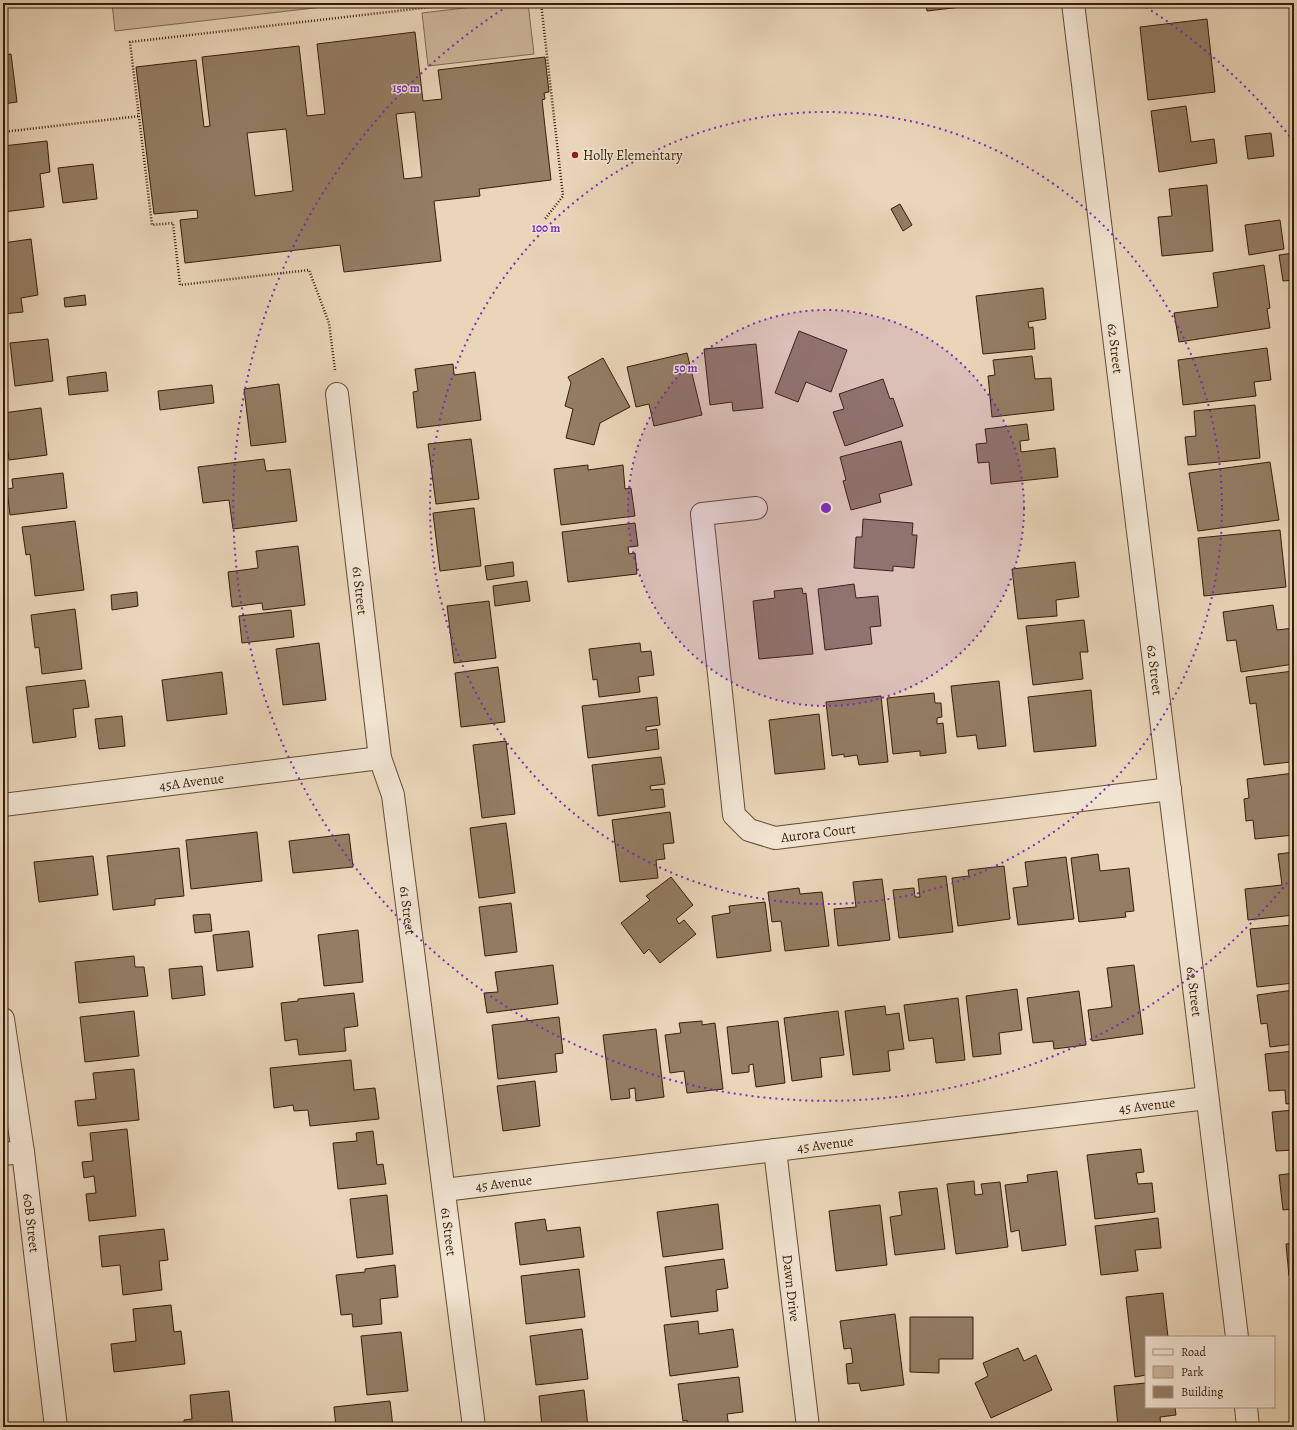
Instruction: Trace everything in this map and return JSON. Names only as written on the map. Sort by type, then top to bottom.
[{"type":"street","name":"62 Street","points":[[1073,3],[1237,1336]]},
{"type":"street","name":"61 Street","points":[[338,394],[380,758],[393,795],[474,1427]]},
{"type":"street","name":"Aurora Court","points":[[756,508],[702,514],[734,815],[749,830],[775,838],[1170,789]]},
{"type":"street","name":"45A Avenue","points":[[3,805],[380,758]]},
{"type":"street","name":"60B Street","points":[[3,1019],[13,1153],[56,1427]]},
{"type":"street","name":"45 Avenue","points":[[444,1190],[1207,1098]]},
{"type":"street","name":"Dawn Drive","points":[[774,1150],[808,1427]]},
{"type":"street","points":[[1246,1408],[1248,1427]]},
{"type":"path","points":[[338,394],[329,323],[309,270],[180,285],[173,223],[152,225],[130,42],[466,3]]},
{"type":"path","points":[[541,3],[563,196],[545,219]]},
{"type":"path","points":[[3,132],[140,116]]},
{"type":"green space","points":[[112,3],[357,3],[115,31]]},
{"type":"green space","points":[[506,3],[528,3],[534,54],[428,66],[422,13]]},
{"type":"building","points":[[926,3],[970,3],[970,6],[927,11]]},
{"type":"building","points":[[1159,3],[1195,3],[1159,7]]},
{"type":"building","points":[[1207,19],[1215,92],[1148,100],[1140,27]]},
{"type":"building","name":"Holly Elementary","points":[[415,32],[423,101],[442,99],[438,70],[545,57],[549,92],[544,93],[545,99],[542,100],[551,180],[479,189],[480,196],[434,201],[441,261],[344,272],[340,245],[185,263],[180,220],[198,218],[197,210],[154,214],[136,67],[196,60],[204,127],[210,126],[202,57],[299,46],[307,116],[325,114],[317,44]],"holes":[[[415,112],[422,177],[404,179],[396,114]],[[286,129],[293,191],[255,196],[247,133]]]},
{"type":"building","points":[[11,54],[17,102],[3,104],[3,55]]},
{"type":"building","points":[[1186,106],[1191,142],[1214,139],[1217,163],[1159,172],[1151,111]]},
{"type":"building","points":[[1271,133],[1274,156],[1248,159],[1245,136]]},
{"type":"building","points":[[47,141],[50,172],[40,174],[44,207],[3,212],[3,146]]},
{"type":"building","points":[[93,164],[97,199],[63,203],[58,168]]},
{"type":"building","points":[[1207,185],[1213,251],[1162,256],[1158,217],[1172,216],[1169,189]]},
{"type":"building","points":[[900,204],[912,225],[903,231],[891,209]]},
{"type":"building","points":[[1280,220],[1284,249],[1249,255],[1245,225]]},
{"type":"building","points":[[31,239],[38,295],[21,298],[23,312],[3,314],[3,243]]},
{"type":"building","points":[[1294,253],[1294,280],[1283,281],[1279,255]]},
{"type":"building","points":[[1264,265],[1270,308],[1267,309],[1270,328],[1179,342],[1174,313],[1218,307],[1213,273]]},
{"type":"building","points":[[1043,288],[1046,319],[1028,322],[1029,328],[1033,327],[1035,349],[983,354],[976,296]]},
{"type":"building","points":[[85,295],[86,305],[65,307],[64,298]]},
{"type":"building","points":[[799,331],[847,350],[831,392],[806,382],[798,402],[775,393]]},
{"type":"building","points":[[48,339],[53,381],[15,386],[10,343]]},
{"type":"building","points":[[756,344],[763,408],[733,411],[732,402],[710,405],[704,349]]},
{"type":"building","points":[[1267,348],[1271,380],[1254,382],[1256,396],[1183,405],[1178,360]]},
{"type":"building","points":[[687,353],[702,415],[654,426],[649,404],[636,407],[627,367]]},
{"type":"building","points":[[1032,356],[1035,379],[1051,378],[1054,410],[992,417],[988,376],[995,375],[993,360]]},
{"type":"building","points":[[603,358],[630,407],[600,423],[594,445],[566,438],[573,409],[565,406],[571,383],[568,377]]},
{"type":"building","points":[[453,364],[454,375],[475,372],[481,420],[417,428],[413,392],[418,391],[415,369]]},
{"type":"building","points":[[106,372],[108,391],[69,395],[67,377]]},
{"type":"building","points":[[883,379],[890,399],[893,398],[903,426],[845,446],[833,412],[844,409],[839,394]]},
{"type":"building","points":[[279,384],[286,442],[251,446],[244,389]]},
{"type":"building","points":[[212,385],[214,403],[160,410],[158,391]]},
{"type":"building","points":[[1255,405],[1260,458],[1188,465],[1185,437],[1196,436],[1194,411]]},
{"type":"building","points":[[41,408],[47,455],[9,460],[3,413]]},
{"type":"building","points":[[1027,424],[1029,440],[1020,441],[1021,452],[1055,448],[1058,477],[991,484],[989,462],[978,463],[976,444],[987,443],[985,429]]},
{"type":"building","points":[[471,439],[479,499],[436,504],[428,444]]},
{"type":"building","points":[[901,441],[912,485],[879,494],[881,502],[851,510],[843,481],[846,480],[840,457]]},
{"type":"building","points":[[264,459],[266,471],[290,469],[297,521],[233,529],[229,500],[203,503],[198,467]]},
{"type":"building","points":[[1270,462],[1279,520],[1198,531],[1189,473]]},
{"type":"building","points":[[588,465],[588,470],[623,465],[625,489],[631,488],[635,516],[561,525],[554,469]]},
{"type":"building","points":[[63,473],[67,508],[10,515],[7,489],[13,488],[12,479]]},
{"type":"building","points":[[474,508],[481,566],[440,571],[433,513]]},
{"type":"building","points":[[863,519],[913,523],[912,535],[917,535],[914,568],[893,566],[893,571],[854,568],[856,537],[862,537]]},
{"type":"building","points":[[75,521],[84,590],[35,596],[30,554],[26,555],[22,527]]},
{"type":"building","points":[[635,523],[638,546],[628,547],[629,554],[635,553],[637,574],[568,582],[562,532]]},
{"type":"building","points":[[1280,530],[1286,587],[1204,596],[1198,538]]},
{"type":"building","points":[[298,546],[305,605],[263,610],[262,603],[232,607],[228,572],[258,568],[256,551]]},
{"type":"building","points":[[513,562],[514,576],[487,580],[485,566]]},
{"type":"building","points":[[1075,562],[1079,597],[1056,600],[1057,616],[1018,619],[1012,569]]},
{"type":"building","points":[[527,581],[530,601],[495,606],[493,586]]},
{"type":"building","points":[[854,584],[856,598],[878,596],[881,626],[870,627],[872,644],[825,650],[818,589]]},
{"type":"building","points":[[802,588],[803,594],[806,593],[813,654],[759,659],[753,601],[775,598],[774,591]]},
{"type":"building","points":[[137,592],[138,606],[112,610],[111,595]]},
{"type":"building","points":[[489,601],[496,658],[454,663],[447,606]]},
{"type":"building","points":[[1273,605],[1277,630],[1294,628],[1294,664],[1241,672],[1236,640],[1227,641],[1223,612]]},
{"type":"building","points":[[75,609],[82,669],[42,674],[39,647],[35,648],[31,615]]},
{"type":"building","points":[[291,610],[294,637],[242,643],[239,616]]},
{"type":"building","points":[[1084,620],[1088,652],[1080,652],[1083,679],[1033,685],[1026,626]]},
{"type":"building","points":[[319,643],[326,700],[283,705],[276,649]]},
{"type":"building","points":[[640,643],[641,652],[651,651],[654,675],[638,677],[640,692],[599,697],[597,679],[593,680],[589,649]]},
{"type":"building","points":[[498,667],[505,722],[461,727],[455,673]]},
{"type":"building","points":[[1293,671],[1294,748],[1290,749],[1291,762],[1264,765],[1256,703],[1250,704],[1246,677]]},
{"type":"building","points":[[222,672],[227,714],[167,721],[162,680]]},
{"type":"building","points":[[85,680],[89,707],[73,709],[76,737],[33,743],[26,687]]},
{"type":"building","points":[[999,681],[1006,746],[978,749],[976,735],[957,737],[951,686]]},
{"type":"building","points":[[1091,690],[1096,746],[1034,752],[1028,697]]},
{"type":"building","points":[[934,693],[935,703],[941,703],[942,717],[937,718],[937,724],[943,723],[946,753],[920,756],[920,751],[893,754],[887,698]]},
{"type":"building","points":[[881,696],[888,762],[859,765],[857,755],[844,757],[844,754],[832,756],[826,702]]},
{"type":"building","points":[[657,697],[660,725],[646,727],[646,731],[657,729],[659,749],[588,758],[582,706]]},
{"type":"building","points":[[819,714],[825,769],[775,774],[769,720]]},
{"type":"building","points":[[122,716],[125,746],[99,749],[95,719]]},
{"type":"building","points":[[506,741],[515,814],[482,818],[473,745]]},
{"type":"building","points":[[661,757],[665,784],[650,786],[651,790],[663,789],[665,807],[598,816],[592,765]]},
{"type":"building","points":[[1294,773],[1294,835],[1255,839],[1253,820],[1246,821],[1244,799],[1249,798],[1247,779]]},
{"type":"building","points":[[670,812],[674,843],[663,844],[665,859],[656,860],[658,878],[620,882],[612,820]]},
{"type":"building","points":[[506,823],[515,893],[479,898],[470,828]]},
{"type":"building","points":[[257,832],[262,881],[191,889],[186,840]]},
{"type":"building","points":[[349,834],[353,867],[293,873],[289,841]]},
{"type":"building","points":[[179,848],[184,896],[155,899],[155,905],[113,910],[107,856]]},
{"type":"building","points":[[1294,852],[1294,915],[1248,920],[1245,889],[1282,885],[1278,854]]},
{"type":"building","points":[[1098,854],[1100,871],[1129,868],[1134,911],[1125,912],[1126,917],[1079,922],[1071,858]]},
{"type":"building","points":[[93,856],[98,895],[39,902],[34,862]]},
{"type":"building","points":[[1066,857],[1074,919],[1018,925],[1013,888],[1028,886],[1025,862]]},
{"type":"building","points":[[1004,866],[1010,919],[958,926],[952,878],[969,876],[968,870]]},
{"type":"building","points":[[946,876],[953,932],[899,938],[893,890],[914,888],[915,897],[920,897],[918,879]]},
{"type":"building","points":[[671,877],[693,905],[676,919],[679,924],[684,920],[696,934],[660,963],[649,949],[644,954],[621,923],[650,900],[646,896]]},
{"type":"building","points":[[882,879],[890,940],[838,946],[834,909],[856,907],[853,882]]},
{"type":"building","points":[[799,888],[800,894],[822,892],[829,946],[785,951],[781,921],[772,922],[768,892]]},
{"type":"building","points":[[765,902],[771,951],[717,958],[712,916],[730,913],[729,906]]},
{"type":"building","points":[[511,903],[517,952],[485,956],[479,907]]},
{"type":"building","points":[[210,914],[212,931],[195,933],[193,915]]},
{"type":"building","points":[[1292,925],[1294,931],[1294,983],[1257,987],[1250,929]]},
{"type":"building","points":[[358,930],[363,982],[324,986],[318,935]]},
{"type":"building","points":[[249,931],[253,967],[217,971],[213,935]]},
{"type":"building","points":[[134,956],[135,967],[144,967],[148,996],[79,1003],[75,962]]},
{"type":"building","points":[[553,965],[558,1004],[487,1013],[484,993],[498,992],[495,972]]},
{"type":"building","points":[[1134,965],[1143,1034],[1092,1041],[1088,1010],[1112,1007],[1107,968]]},
{"type":"building","points":[[202,966],[205,995],[172,999],[169,969]]},
{"type":"building","points":[[1017,989],[1022,1030],[999,1033],[1001,1054],[973,1057],[966,996]]},
{"type":"building","points":[[1294,990],[1294,1044],[1270,1047],[1267,1023],[1261,1024],[1257,995]]},
{"type":"building","points":[[1079,991],[1086,1045],[1054,1049],[1053,1041],[1033,1043],[1027,998]]},
{"type":"building","points":[[354,993],[358,1026],[344,1028],[346,1051],[299,1055],[297,1039],[285,1041],[281,1003],[298,1001],[298,999]]},
{"type":"building","points":[[958,998],[965,1060],[936,1063],[933,1038],[909,1041],[904,1005]]},
{"type":"building","points":[[885,1006],[886,1015],[899,1013],[904,1049],[888,1051],[890,1071],[853,1075],[845,1011]]},
{"type":"building","points":[[134,1011],[139,1056],[85,1062],[80,1017]]},
{"type":"building","points":[[838,1011],[844,1055],[820,1058],[822,1077],[792,1081],[784,1018]]},
{"type":"building","points":[[559,1017],[563,1053],[555,1054],[557,1072],[498,1079],[492,1025]]},
{"type":"building","points":[[702,1021],[702,1025],[715,1023],[723,1089],[687,1093],[684,1071],[670,1073],[665,1035],[681,1033],[679,1023]]},
{"type":"building","points":[[778,1021],[785,1083],[756,1087],[753,1064],[749,1065],[749,1072],[732,1074],[727,1027]]},
{"type":"building","points":[[656,1029],[664,1097],[636,1101],[635,1088],[629,1089],[630,1098],[611,1100],[603,1035]]},
{"type":"building","points":[[1294,1051],[1294,1103],[1286,1104],[1285,1090],[1269,1091],[1265,1054]]},
{"type":"building","points":[[351,1060],[354,1090],[375,1088],[379,1119],[310,1126],[308,1110],[294,1111],[293,1105],[274,1108],[270,1068]]},
{"type":"building","points":[[134,1069],[139,1120],[78,1126],[75,1101],[96,1099],[93,1073]]},
{"type":"building","points":[[535,1081],[540,1126],[503,1131],[497,1086]]},
{"type":"building","points":[[1294,1110],[1294,1150],[1276,1151],[1272,1112]]},
{"type":"building","points":[[127,1129],[136,1216],[89,1221],[86,1194],[96,1193],[94,1176],[84,1178],[82,1162],[93,1161],[90,1133]]},
{"type":"building","points":[[373,1131],[377,1165],[383,1164],[386,1184],[338,1189],[333,1143],[357,1141],[356,1133]]},
{"type":"building","points":[[1141,1149],[1144,1172],[1136,1173],[1138,1184],[1152,1183],[1155,1212],[1095,1219],[1087,1155]]},
{"type":"building","points":[[1057,1171],[1066,1245],[1022,1251],[1019,1230],[1011,1232],[1005,1185],[1028,1182],[1027,1175]]},
{"type":"building","points":[[1294,1173],[1294,1209],[1283,1210],[1279,1175]]},
{"type":"building","points":[[974,1181],[975,1195],[983,1194],[981,1184],[1000,1182],[1008,1247],[956,1254],[947,1184]]},
{"type":"building","points":[[937,1188],[945,1249],[895,1255],[890,1217],[902,1215],[899,1192]]},
{"type":"building","points":[[387,1195],[393,1254],[357,1258],[350,1199]]},
{"type":"building","points":[[718,1204],[723,1249],[663,1257],[657,1212]]},
{"type":"building","points":[[880,1205],[887,1265],[836,1271],[829,1211]]},
{"type":"building","points":[[1158,1218],[1161,1248],[1135,1250],[1138,1271],[1101,1275],[1095,1226]]},
{"type":"building","points":[[545,1219],[547,1231],[580,1227],[584,1257],[520,1265],[515,1223]]},
{"type":"building","points":[[164,1229],[168,1260],[159,1261],[162,1290],[123,1295],[120,1265],[102,1267],[99,1236]]},
{"type":"building","points":[[1294,1243],[1294,1275],[1289,1276],[1286,1244]]},
{"type":"building","points":[[724,1259],[728,1288],[716,1290],[718,1311],[671,1317],[665,1267]]},
{"type":"building","points":[[395,1265],[398,1297],[380,1299],[382,1324],[353,1327],[352,1314],[341,1315],[336,1275],[365,1272],[365,1269]]},
{"type":"building","points":[[579,1269],[585,1317],[526,1324],[521,1276]]},
{"type":"building","points":[[1163,1293],[1168,1336],[1145,1336],[1145,1375],[1135,1377],[1126,1297]]},
{"type":"building","points":[[171,1305],[174,1332],[181,1331],[185,1364],[114,1372],[111,1344],[136,1341],[133,1309]]},
{"type":"building","points":[[895,1314],[904,1385],[861,1391],[859,1383],[848,1384],[846,1364],[853,1363],[851,1348],[844,1349],[840,1321]]},
{"type":"building","points":[[910,1317],[973,1317],[973,1359],[939,1359],[939,1373],[910,1372]]},
{"type":"building","points":[[698,1321],[699,1334],[733,1329],[738,1367],[670,1376],[664,1325]]},
{"type":"building","points":[[582,1329],[588,1379],[536,1385],[530,1336]]},
{"type":"building","points":[[401,1332],[408,1391],[367,1395],[361,1336]]},
{"type":"building","points":[[1018,1348],[1024,1361],[1036,1355],[1052,1390],[991,1418],[975,1383],[988,1376],[983,1363]]},
{"type":"building","points":[[739,1377],[743,1412],[727,1414],[729,1427],[688,1427],[687,1420],[683,1421],[678,1384]]},
{"type":"building","points":[[1145,1383],[1145,1408],[1175,1408],[1176,1415],[1160,1417],[1161,1427],[1118,1427],[1114,1386]]},
{"type":"building","points":[[584,1390],[588,1427],[542,1427],[539,1396]]},
{"type":"building","points":[[229,1391],[233,1427],[184,1427],[184,1420],[192,1419],[190,1395]]},
{"type":"building","points":[[390,1401],[393,1427],[336,1427],[334,1407]]},
{"type":"building","points":[[416,1425],[416,1427],[393,1427]]},
{"type":"place","name":"Holly Elementary","points":[[575,155]]}]
